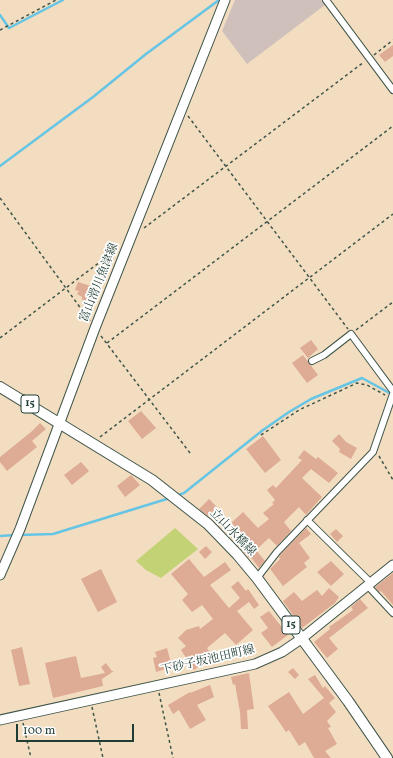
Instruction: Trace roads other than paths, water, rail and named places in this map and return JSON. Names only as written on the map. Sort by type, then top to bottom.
[{"type":"main road","name":"富山滑川魚津線","points":[[0,575],[20,529],[95,328],[225,0]]},
{"type":"main road","name":"立山水橋線","points":[[0,387],[152,480],[208,524],[237,554],[257,578],[348,701],[386,757]]},
{"type":"main road","name":"下砂子坂池田町線","points":[[0,720],[255,664],[282,652],[301,639],[393,565]]},
{"type":"street","points":[[326,0],[393,90]]},
{"type":"street","points":[[312,361],[324,355],[351,334],[393,391]]},
{"type":"street","points":[[257,578],[277,552],[373,452],[392,397]]},
{"type":"street","points":[[307,520],[368,584],[393,613]]},
{"type":"waterway","points":[[0,15],[9,28],[63,0]]},
{"type":"waterway","points":[[0,166],[219,0]]},
{"type":"waterway","points":[[176,496],[184,493],[263,430],[311,399],[362,378],[393,395]]},
{"type":"waterway","points":[[20,535],[53,534],[170,498]]},
{"type":"waterway","points":[[0,536],[15,535]]}]
